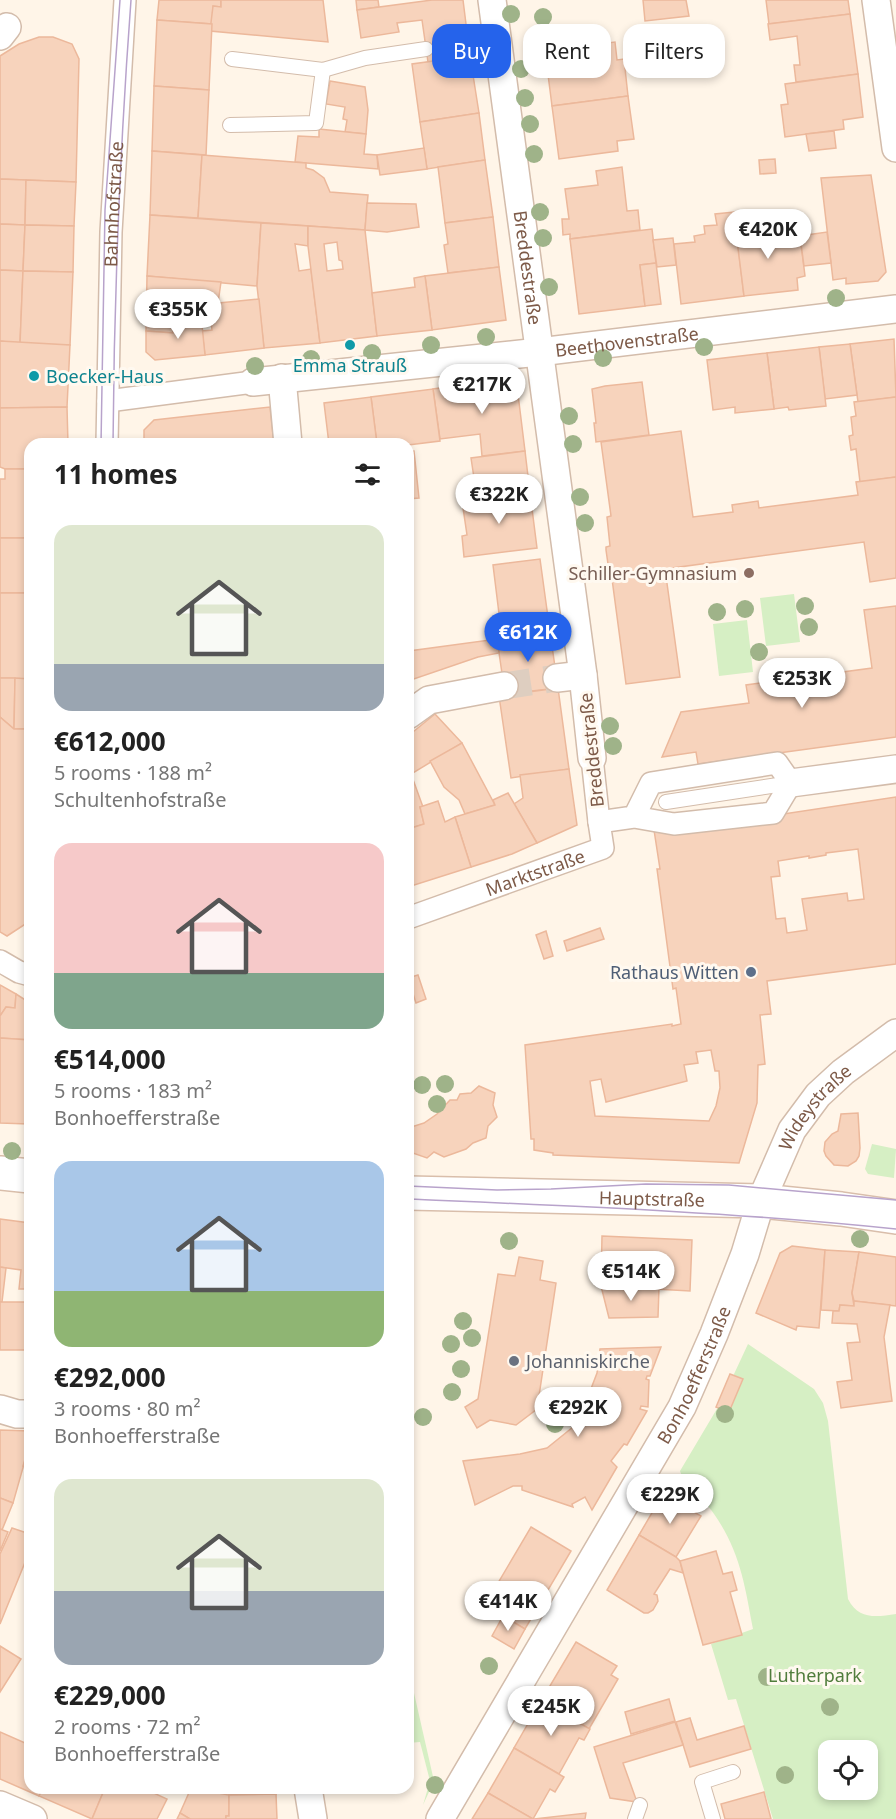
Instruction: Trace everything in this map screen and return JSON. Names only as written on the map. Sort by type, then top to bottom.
[{"type":"main road","points":[[0,1173],[24,1175]]},
{"type":"main road","name":"Hauptstraße","points":[[414,1193],[761,1201],[896,1216]]},
{"type":"street","name":"Bahnhofstraße","points":[[107,438],[111,232],[125,0]]},
{"type":"street","name":"Breddestraße","points":[[492,0],[495,24]]},
{"type":"street","points":[[876,0],[896,148]]},
{"type":"street","name":"Breddestraße","points":[[502,78],[539,352],[570,677],[592,758],[599,822]]},
{"type":"street","name":"Beethovenstraße","points":[[108,401],[282,378],[539,352],[896,309]]},
{"type":"street","points":[[282,378],[287,438]]},
{"type":"street","points":[[414,711],[429,700],[504,686]]},
{"type":"street","points":[[634,817],[651,783],[777,763],[791,783]]},
{"type":"street","points":[[791,783],[896,770]]},
{"type":"street","points":[[599,822],[634,817],[674,824],[773,813],[791,783]]},
{"type":"street","name":"Marktstraße","points":[[414,916],[603,848],[599,822]]},
{"type":"street","points":[[0,962],[24,973]]},
{"type":"street","name":"Wideystraße","points":[[761,1201],[783,1148],[804,1112],[818,1095],[843,1072],[896,1033]]},
{"type":"street","name":"Bonhoefferstraße","points":[[440,1819],[682,1407],[745,1254],[761,1201]]},
{"type":"street","points":[[0,1409],[24,1414]]},
{"type":"street","points":[[309,1794],[314,1819]]},
{"type":"street","points":[[0,1805],[33,1819]]},
{"type":"lane","points":[[232,59],[323,70],[365,58],[426,50]]},
{"type":"lane","points":[[230,125],[316,123],[323,70]]},
{"type":"lane","points":[[666,802],[791,783]]},
{"type":"lane","points":[[713,1819],[702,1782],[733,1772]]},
{"type":"lane","points":[[635,1819],[640,1805]]},
{"type":"green space","points":[[794,594],[800,642],[766,646],[760,598]]},
{"type":"green space","points":[[747,620],[753,672],[719,676],[713,624]]},
{"type":"green space","points":[[872,1144],[896,1149],[894,1178],[868,1174],[865,1169]]},
{"type":"green space","name":"Lutherpark","points":[[748,1344],[814,1389],[823,1403],[828,1421],[848,1599],[857,1611],[869,1616],[896,1614],[896,1819],[773,1819],[736,1699],[728,1700],[711,1644],[753,1629],[740,1569],[723,1528],[705,1503],[688,1488],[680,1471],[721,1402]]},
{"type":"green space","points":[[414,1693],[434,1781],[423,1805],[430,1781],[420,1742],[414,1742]]},
{"type":"building","points":[[159,0],[221,0],[221,7],[213,6],[212,24],[157,20]]},
{"type":"building","points":[[221,0],[323,0],[328,42],[210,31],[213,6],[221,7]]},
{"type":"building","points":[[356,0],[378,0],[379,7],[357,10]]},
{"type":"building","points":[[432,0],[463,0],[466,24],[432,24],[432,61],[428,62],[422,20],[397,23],[399,32],[361,38],[357,10]]},
{"type":"building","points":[[643,0],[686,0],[689,16],[645,21]]},
{"type":"building","points":[[766,0],[848,0],[850,14],[769,24]]},
{"type":"building","points":[[850,14],[858,74],[796,82],[794,65],[800,65],[797,36],[770,40],[768,24]]},
{"type":"building","points":[[157,20],[212,24],[209,90],[154,86]]},
{"type":"building","points":[[39,37],[53,37],[72,44],[79,59],[76,182],[0,179],[0,56],[19,44]]},
{"type":"building","points":[[615,42],[617,60],[623,59],[623,78],[626,78],[628,96],[552,106],[548,78],[611,78],[611,43]]},
{"type":"building","points":[[432,61],[432,78],[473,78],[479,113],[420,122],[412,64]]},
{"type":"building","points":[[858,74],[863,117],[843,120],[844,129],[785,137],[781,105],[788,104],[785,84]]},
{"type":"building","points":[[330,81],[365,87],[368,110],[366,134],[345,132],[347,120],[343,119],[345,107],[326,104]]},
{"type":"building","points":[[154,86],[209,90],[206,155],[152,151]]},
{"type":"building","points":[[628,96],[634,139],[617,141],[618,151],[559,159],[552,106]]},
{"type":"building","points":[[479,113],[485,160],[427,169],[420,122]]},
{"type":"building","points":[[319,129],[366,134],[364,154],[377,155],[378,169],[295,162],[298,136],[319,137]]},
{"type":"building","points":[[834,131],[836,148],[809,151],[806,134]]},
{"type":"building","points":[[424,148],[427,169],[380,175],[377,155]]},
{"type":"building","points":[[152,151],[202,155],[198,218],[150,215]]},
{"type":"building","points":[[202,155],[306,163],[306,168],[324,178],[330,192],[368,195],[365,230],[198,218]]},
{"type":"building","points":[[775,159],[776,173],[760,174],[759,160]]},
{"type":"building","points":[[485,160],[493,217],[445,223],[438,167]]},
{"type":"building","points":[[622,167],[627,211],[638,210],[640,230],[570,239],[570,234],[563,235],[562,219],[569,219],[565,189],[598,185],[596,171]]},
{"type":"building","points":[[871,175],[886,272],[878,281],[846,284],[846,278],[833,280],[821,178]]},
{"type":"building","points":[[0,179],[26,180],[25,225],[0,224]]},
{"type":"building","points":[[26,180],[76,182],[74,226],[25,225]]},
{"type":"building","points":[[367,203],[416,204],[419,227],[387,232],[365,230]]},
{"type":"building","points":[[734,212],[744,296],[681,304],[674,244],[695,242],[694,236],[705,234],[704,226],[717,225],[715,214]]},
{"type":"building","points":[[751,214],[754,237],[760,236],[760,233],[783,230],[784,238],[800,236],[805,276],[797,278],[798,290],[744,296],[734,216]]},
{"type":"building","points":[[150,215],[261,223],[257,286],[147,276]]},
{"type":"building","points":[[493,217],[499,267],[448,273],[444,245],[448,244],[445,223]]},
{"type":"building","points":[[261,223],[308,226],[308,246],[295,244],[299,271],[311,269],[320,343],[264,348],[257,286]]},
{"type":"building","points":[[0,224],[25,225],[23,271],[0,270]]},
{"type":"building","points":[[25,225],[74,226],[73,272],[23,271]]},
{"type":"building","points":[[308,226],[365,230],[377,336],[320,343],[308,246]],"holes":[[[337,242],[339,260],[342,261],[343,269],[327,271],[324,244]]]},
{"type":"building","points":[[652,229],[656,263],[640,265],[645,306],[579,314],[570,239]]},
{"type":"building","points":[[827,232],[831,263],[804,266],[800,236]]},
{"type":"building","points":[[673,238],[676,265],[657,267],[653,240]]},
{"type":"building","points":[[656,263],[661,304],[645,306],[640,265]]},
{"type":"building","points":[[499,267],[506,320],[432,330],[425,276]]},
{"type":"building","points":[[0,270],[23,271],[20,344],[0,341]]},
{"type":"building","points":[[23,271],[73,272],[70,345],[20,344]]},
{"type":"building","points":[[147,276],[221,282],[218,303],[173,301],[173,333],[146,331]]},
{"type":"building","points":[[425,276],[432,330],[377,336],[372,293],[415,287],[414,278]]},
{"type":"building","points":[[259,299],[264,348],[205,355],[202,331],[212,330],[209,304]]},
{"type":"building","points":[[201,315],[205,355],[155,360],[146,352],[146,331],[173,333],[174,317]]},
{"type":"building","points":[[894,339],[896,397],[858,402],[850,344]]},
{"type":"building","name":"Boecker-Haus","points":[[0,341],[70,345],[67,407],[0,408]]},
{"type":"building","points":[[850,344],[857,395],[825,399],[819,347]]},
{"type":"building","points":[[819,347],[826,406],[789,410],[788,407],[774,409],[767,353]]},
{"type":"building","points":[[767,353],[774,409],[735,413],[735,407],[713,410],[707,360]]},
{"type":"building","points":[[516,378],[525,451],[482,456],[480,434],[440,439],[433,389]]},
{"type":"building","points":[[642,382],[649,435],[596,442],[592,389]]},
{"type":"building","points":[[433,389],[440,441],[414,444],[414,438],[376,438],[371,397]]},
{"type":"building","points":[[371,397],[376,438],[328,438],[324,403]]},
{"type":"building","points":[[896,397],[896,477],[860,482],[856,449],[851,450],[849,436],[853,435],[851,417],[856,416],[854,402]]},
{"type":"building","name":"Boecker-Haus","points":[[67,407],[68,438],[24,438],[24,469],[0,467],[0,408]]},
{"type":"building","points":[[270,407],[273,438],[144,438],[144,430],[154,420]]},
{"type":"building","points":[[681,431],[693,517],[733,512],[732,505],[758,501],[759,508],[858,495],[856,482],[896,477],[896,578],[870,582],[864,542],[665,569],[680,677],[626,684],[610,564],[608,564],[606,550],[606,547],[610,546],[607,517],[611,516],[601,442]]},
{"type":"building","points":[[414,451],[419,498],[414,498]]},
{"type":"building","points":[[525,451],[530,493],[470,500],[468,479],[474,478],[471,458]]},
{"type":"building","points":[[5,469],[24,469],[24,538],[0,538],[0,479],[5,479]]},
{"type":"building","points":[[530,493],[537,548],[464,557],[462,536],[467,535],[462,501]]},
{"type":"building","points":[[0,538],[24,538],[24,593],[0,593]]},
{"type":"building","points":[[540,559],[550,632],[502,638],[493,565]]},
{"type":"building","points":[[0,593],[24,593],[24,679],[0,678]]},
{"type":"building","points":[[896,606],[896,737],[698,764],[696,752],[662,757],[681,712],[749,703],[746,685],[872,668],[864,610]]},
{"type":"building","points":[[550,632],[558,688],[505,694],[497,639]]},
{"type":"building","points":[[497,639],[499,653],[478,657],[414,679],[414,650]]},
{"type":"building","points":[[0,678],[15,678],[14,729],[0,717]]},
{"type":"building","points":[[15,678],[24,679],[24,729],[14,729]]},
{"type":"building","points":[[558,688],[569,769],[511,778],[499,696]]},
{"type":"building","points":[[435,714],[462,743],[414,772],[414,731]]},
{"type":"building","points":[[0,717],[14,729],[24,729],[24,925],[7,936],[0,932]]},
{"type":"building","points":[[462,743],[495,805],[465,814],[459,800],[444,787],[430,761]]},
{"type":"building","points":[[569,769],[577,825],[537,843],[514,804],[523,798],[520,775]]},
{"type":"building","points":[[414,782],[423,807],[420,807],[424,824],[414,827]]},
{"type":"building","points":[[508,793],[537,843],[471,867],[455,817],[495,805],[493,800]]},
{"type":"building","name":"Rathaus Witten","points":[[896,797],[896,964],[767,981],[771,1014],[760,1015],[765,1064],[758,1065],[757,1103],[739,1163],[553,1155],[553,1153],[534,1150],[534,1139],[531,1139],[525,1045],[681,1024],[676,988],[673,989],[654,830],[744,820]],"holes":[[[858,849],[864,899],[848,901],[847,893],[802,899],[807,930],[787,933],[785,918],[776,919],[771,877],[780,876],[778,861]],[[711,1050],[715,1071],[719,1071],[720,1088],[716,1106],[709,1121],[595,1116],[590,1081],[601,1079],[606,1102],[687,1081],[684,1065],[698,1063],[696,1052]]]},
{"type":"building","points":[[438,801],[445,822],[455,817],[471,867],[414,885],[414,827],[424,824],[420,807]]},
{"type":"building","points":[[600,928],[604,939],[567,951],[564,941]]},
{"type":"building","points":[[546,931],[553,956],[544,959],[536,935]]},
{"type":"building","points":[[418,975],[426,999],[416,1003],[414,997],[414,976]]},
{"type":"building","points":[[0,985],[16,994],[15,1008],[6,1007],[0,1016]]},
{"type":"building","points":[[16,994],[24,999],[24,1040],[0,1038],[0,1016],[6,1007],[15,1008]]},
{"type":"building","points":[[0,1038],[24,1040],[24,1124],[0,1123]]},
{"type":"building","points":[[479,1086],[495,1093],[493,1105],[497,1117],[488,1126],[486,1138],[444,1157],[434,1152],[427,1158],[414,1153],[414,1126],[424,1123],[437,1114],[450,1100],[457,1100],[460,1094],[471,1093]]},
{"type":"building","points":[[858,1113],[859,1156],[848,1166],[834,1165],[824,1151],[825,1142],[838,1131],[841,1114]]},
{"type":"building","points":[[0,1219],[24,1222],[24,1289],[19,1289],[21,1270],[0,1267]]},
{"type":"building","points":[[602,1236],[692,1240],[690,1291],[601,1286]]},
{"type":"building","points":[[792,1246],[825,1250],[819,1328],[797,1326],[796,1330],[756,1313],[780,1253]]},
{"type":"building","points":[[825,1250],[859,1252],[852,1293],[854,1306],[840,1305],[839,1311],[821,1310]]},
{"type":"building","points":[[859,1252],[896,1257],[896,1306],[854,1301],[852,1293]]},
{"type":"building","name":"Johanniskirche","points":[[519,1257],[543,1261],[540,1280],[556,1283],[537,1409],[516,1425],[490,1420],[477,1428],[465,1407],[478,1399],[498,1274],[515,1276]]},
{"type":"building","points":[[0,1267],[6,1268],[2,1302],[0,1302]]},
{"type":"building","points":[[601,1286],[659,1288],[658,1317],[609,1318]]},
{"type":"building","points":[[854,1301],[890,1305],[884,1337],[892,1401],[841,1408],[837,1382],[852,1380],[847,1343],[860,1342],[857,1324],[832,1323],[833,1311],[839,1311],[840,1305],[854,1306]]},
{"type":"building","points":[[0,1302],[24,1302],[24,1350],[0,1350]]},
{"type":"building","points":[[661,1347],[650,1376],[646,1379],[649,1380],[648,1407],[641,1406],[640,1409],[647,1411],[627,1445],[624,1444],[611,1461],[617,1467],[592,1510],[585,1497],[572,1504],[573,1507],[522,1490],[522,1486],[513,1486],[475,1505],[463,1461],[547,1448],[579,1420],[597,1373],[600,1349]]},
{"type":"building","points":[[730,1374],[743,1379],[729,1412],[716,1407]]},
{"type":"building","points":[[0,1430],[24,1431],[24,1464],[13,1503],[0,1498]]},
{"type":"building","points":[[663,1494],[701,1516],[676,1557],[639,1535]]},
{"type":"building","points":[[0,1498],[13,1503],[2,1530],[0,1529]]},
{"type":"building","points":[[531,1527],[571,1551],[525,1629],[485,1605]]},
{"type":"building","points":[[12,1528],[24,1532],[24,1565],[0,1624],[0,1554]]},
{"type":"building","points":[[0,1529],[8,1532],[0,1551]]},
{"type":"building","points":[[639,1535],[676,1557],[680,1561],[683,1573],[670,1569],[654,1594],[657,1595],[658,1601],[653,1610],[648,1613],[644,1613],[607,1590]]},
{"type":"building","points":[[716,1551],[723,1574],[732,1572],[737,1590],[730,1592],[742,1635],[703,1645],[680,1561]]},
{"type":"building","points":[[503,1616],[525,1629],[514,1649],[492,1636]]},
{"type":"building","points":[[576,1642],[617,1666],[611,1675],[618,1679],[589,1729],[541,1701]]},
{"type":"building","points":[[0,1646],[21,1659],[0,1692]]},
{"type":"building","points":[[669,1699],[675,1721],[631,1734],[625,1712]]},
{"type":"building","points":[[541,1701],[590,1729],[584,1740],[579,1738],[559,1774],[514,1748]]},
{"type":"building","points":[[690,1718],[697,1740],[744,1726],[751,1749],[690,1767],[676,1722]]},
{"type":"building","points":[[675,1722],[683,1745],[623,1763],[637,1802],[610,1798],[594,1747]]},
{"type":"building","points":[[0,1732],[24,1743],[24,1789],[0,1779]]},
{"type":"building","points":[[514,1748],[564,1777],[555,1792],[550,1789],[533,1819],[488,1793]]},
{"type":"building","points":[[764,1792],[771,1819],[725,1819],[721,1804]]},
{"type":"building","points":[[488,1793],[533,1819],[472,1819]]},
{"type":"building","points":[[40,1794],[102,1794],[92,1819],[39,1796]]},
{"type":"building","points":[[102,1794],[156,1794],[167,1799],[157,1819],[92,1819]]},
{"type":"building","points":[[188,1794],[229,1795],[229,1816],[226,1816],[226,1819],[190,1819],[180,1813]]},
{"type":"building","points":[[229,1794],[276,1794],[229,1795]]},
{"type":"building","points":[[276,1794],[277,1819],[226,1819],[226,1816],[229,1816],[229,1795]]},
{"type":"building","points":[[180,1813],[190,1819],[177,1819]]},
{"type":"building","points":[[586,1813],[585,1819],[534,1819]]},
{"type":"tunnel","points":[[504,686],[557,678]]},
{"type":"tram line","points":[[101,438],[105,210],[120,0]]},
{"type":"tram line","points":[[113,438],[118,222],[131,0]]},
{"type":"tram line","points":[[414,1186],[497,1190],[646,1184],[729,1185],[896,1200]]},
{"type":"tram line","points":[[414,1199],[713,1214],[896,1229]]},
{"type":"place","name":"Emma Strauß","points":[[350,345]]},
{"type":"place","name":"Boecker-Haus","points":[[34,376]]},
{"type":"place","name":"Schiller-Gymnasium","points":[[749,573]]},
{"type":"place","name":"Rathaus Witten","points":[[751,972]]},
{"type":"place","name":"Johanniskirche","points":[[514,1361]]}]
